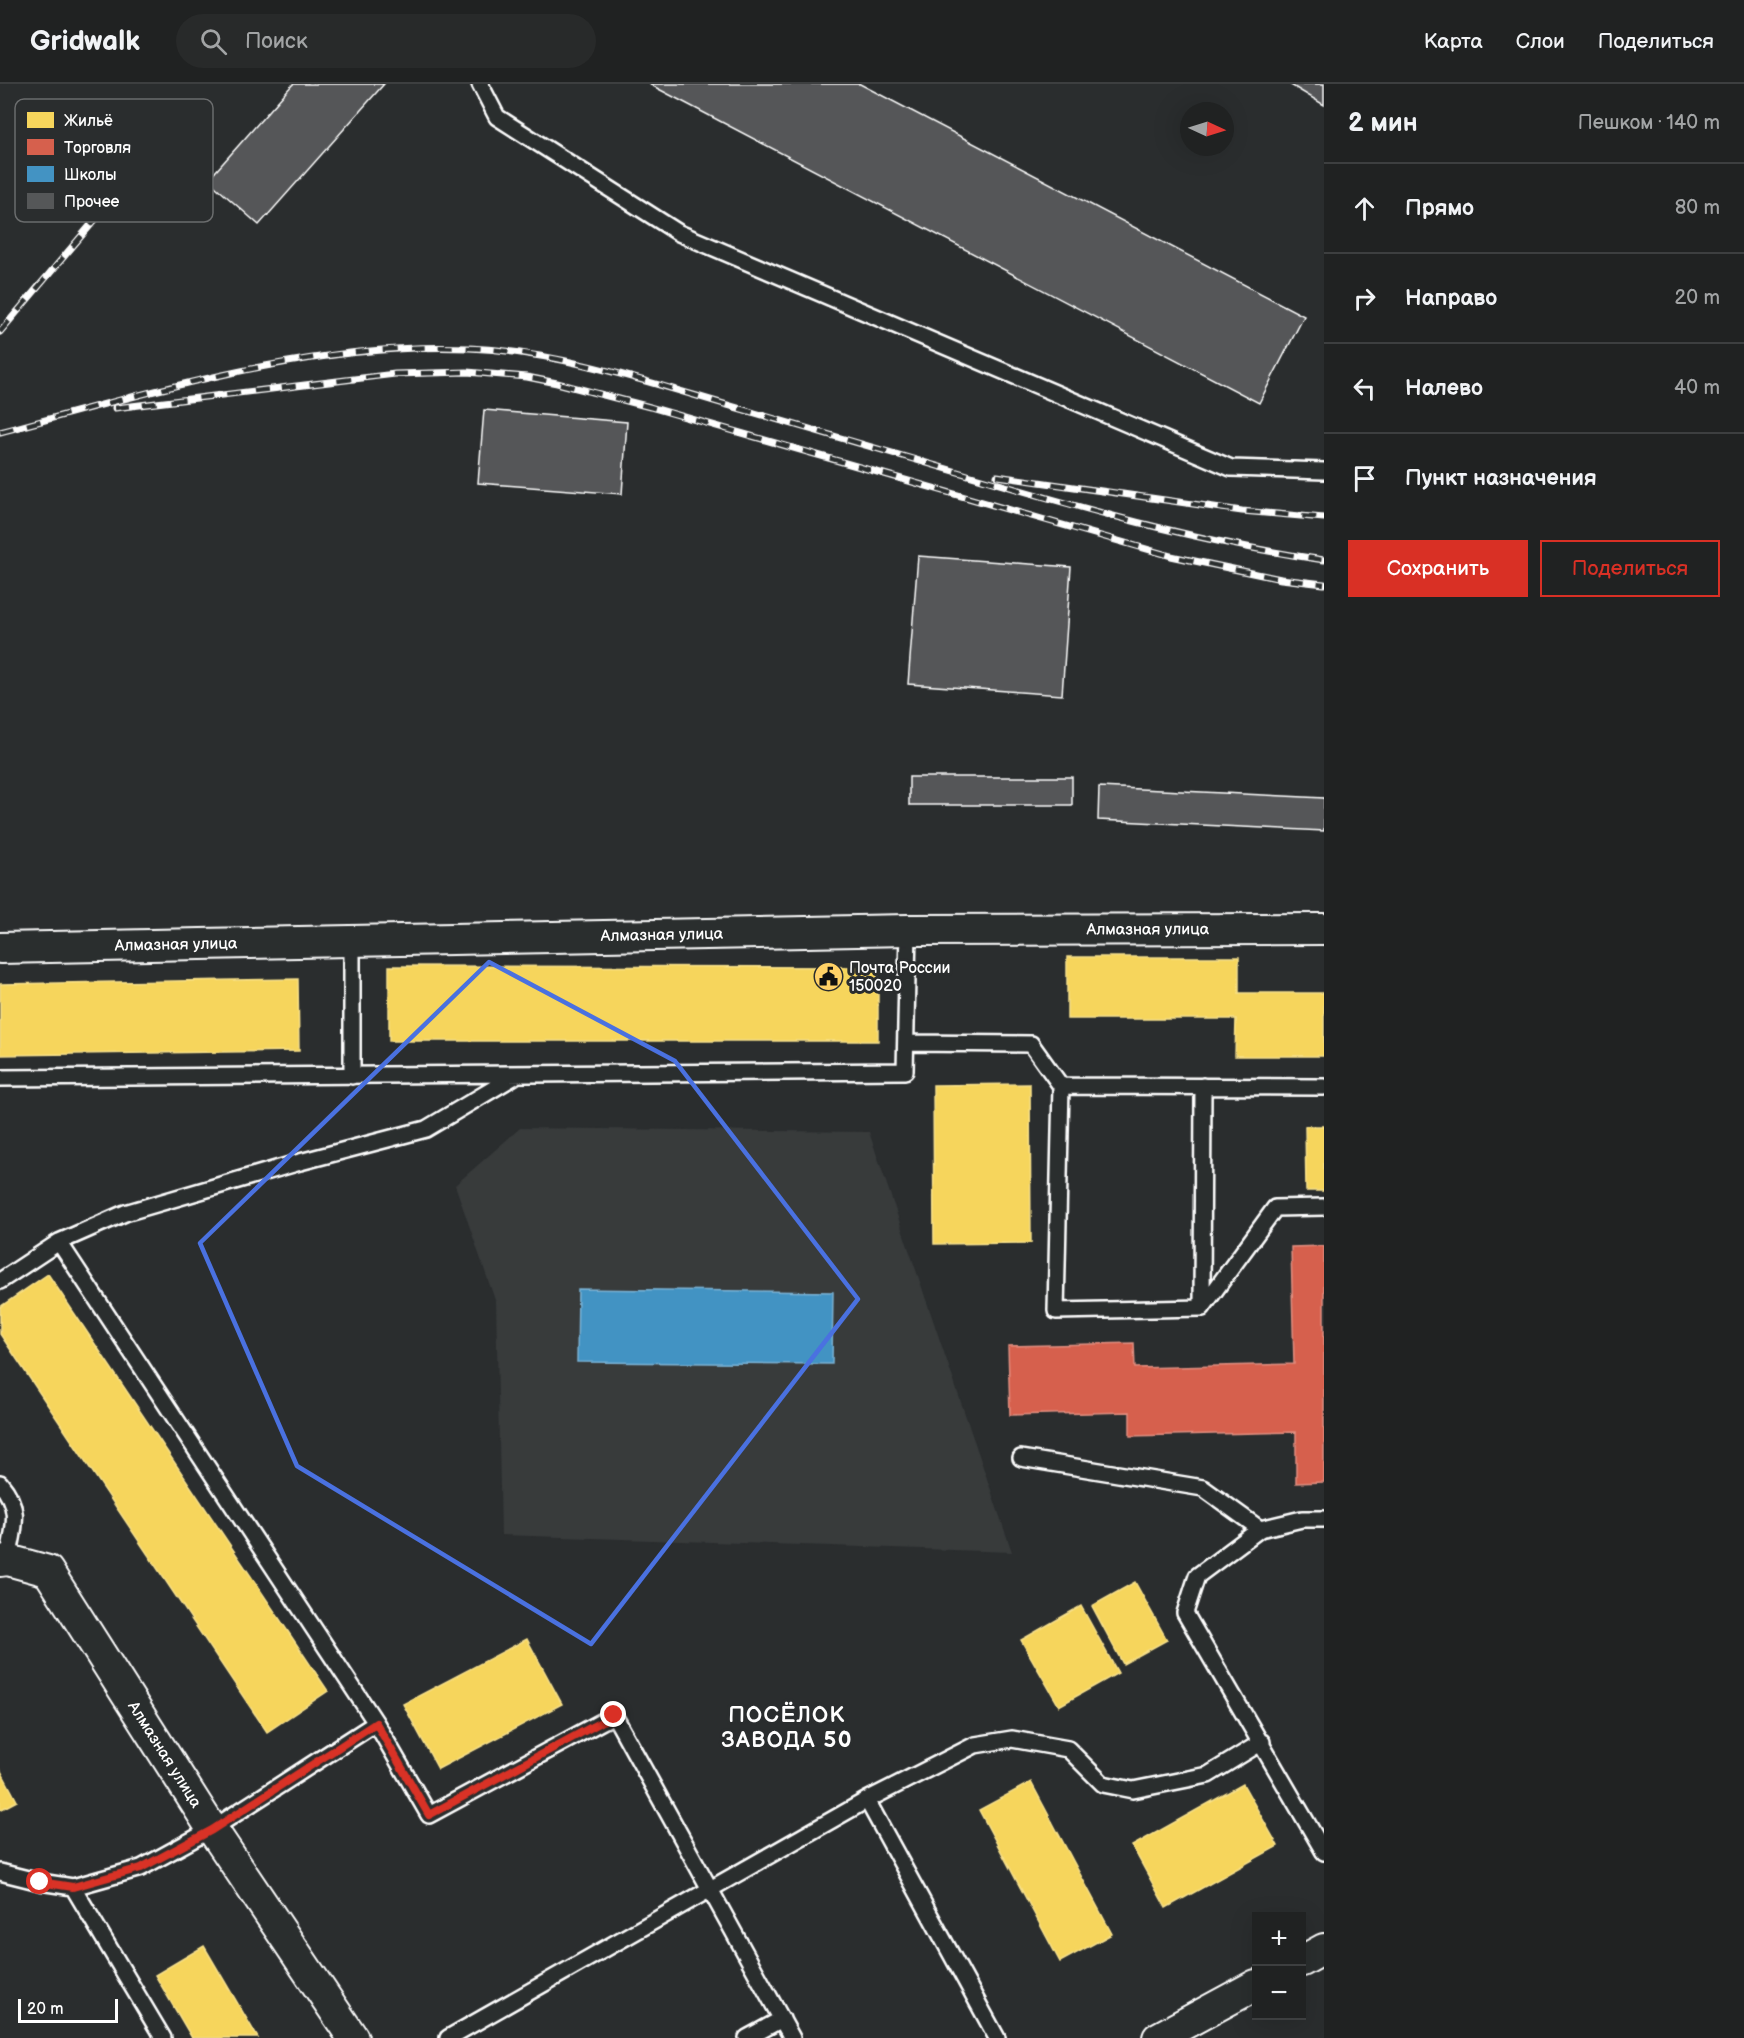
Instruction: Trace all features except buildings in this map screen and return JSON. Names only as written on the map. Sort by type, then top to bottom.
[{"type":"street","name":"Алмазная улица","points":[[0,948],[908,930],[1324,929]]},
{"type":"street","name":"Алмазная улица","points":[[4,1561],[48,1571],[212,1830],[353,2038]]},
{"type":"street","points":[[1306,1959],[1324,1949]]},
{"type":"street","points":[[1178,2034],[1252,1988]]},
{"type":"lane","points":[[480,84],[497,117],[679,233],[1231,468],[1324,471]]},
{"type":"lane","points":[[0,1078],[905,1071],[908,930]]},
{"type":"lane","points":[[352,941],[352,1076]]},
{"type":"lane","points":[[906,1042],[1030,1044],[1060,1086],[1056,1311],[1202,1308]]},
{"type":"lane","points":[[0,1281],[59,1242],[126,1213],[300,1162],[426,1129],[517,1074]]},
{"type":"lane","points":[[1060,1086],[1324,1087]]},
{"type":"lane","points":[[1202,1308],[1203,1086]]},
{"type":"lane","points":[[1202,1308],[1275,1208],[1324,1207]]},
{"type":"lane","points":[[59,1242],[376,1723],[429,1815],[614,1715],[792,2038]]},
{"type":"lane","points":[[1021,1458],[1203,1488],[1260,1529]]},
{"type":"lane","points":[[0,1483],[10,1495],[16,1512],[4,1561]]},
{"type":"lane","points":[[1324,1519],[1302,1519],[1260,1529],[1197,1576],[1185,1613],[1324,1852]]},
{"type":"lane","points":[[0,1872],[73,1887],[141,1868],[212,1830],[376,1723]]},
{"type":"lane","points":[[448,2038],[867,1800],[975,1745],[1012,1739],[1068,1749],[1103,1784],[1132,1790],[1208,1775],[1262,1742]]},
{"type":"lane","points":[[867,1800],[997,2038]]},
{"type":"lane","points":[[73,1887],[163,2038]]},
{"type":"lane","points":[[747,2038],[782,2019]]},
{"type":"highlighted area","points":[[489,962],[675,1061],[858,1299],[591,1644],[297,1466],[200,1243]]},
{"type":"shaded area","points":[[520,1128],[869,1132],[1012,1552],[501,1535],[496,1303],[455,1185]]},
{"type":"railway","points":[[0,332],[93,222]]},
{"type":"railway","points":[[0,432],[173,386],[292,361],[410,348],[469,348],[506,351],[542,356],[614,372],[1115,517],[1240,546],[1324,560]]},
{"type":"railway","points":[[115,408],[395,374],[467,372],[527,377],[650,407],[1171,556],[1281,579],[1324,584]]},
{"type":"railway","points":[[997,476],[1242,511],[1324,518]]},
{"type":"place","name":"Почта России 150020","points":[[828,977]]},
{"type":"district","name":"ПОСЁЛОК ЗАВОДА 50","points":[[787,1728]]},
{"type":"route","points":[[40,1882],[73,1887],[141,1868],[212,1830],[376,1723],[429,1815],[614,1715]]}]
